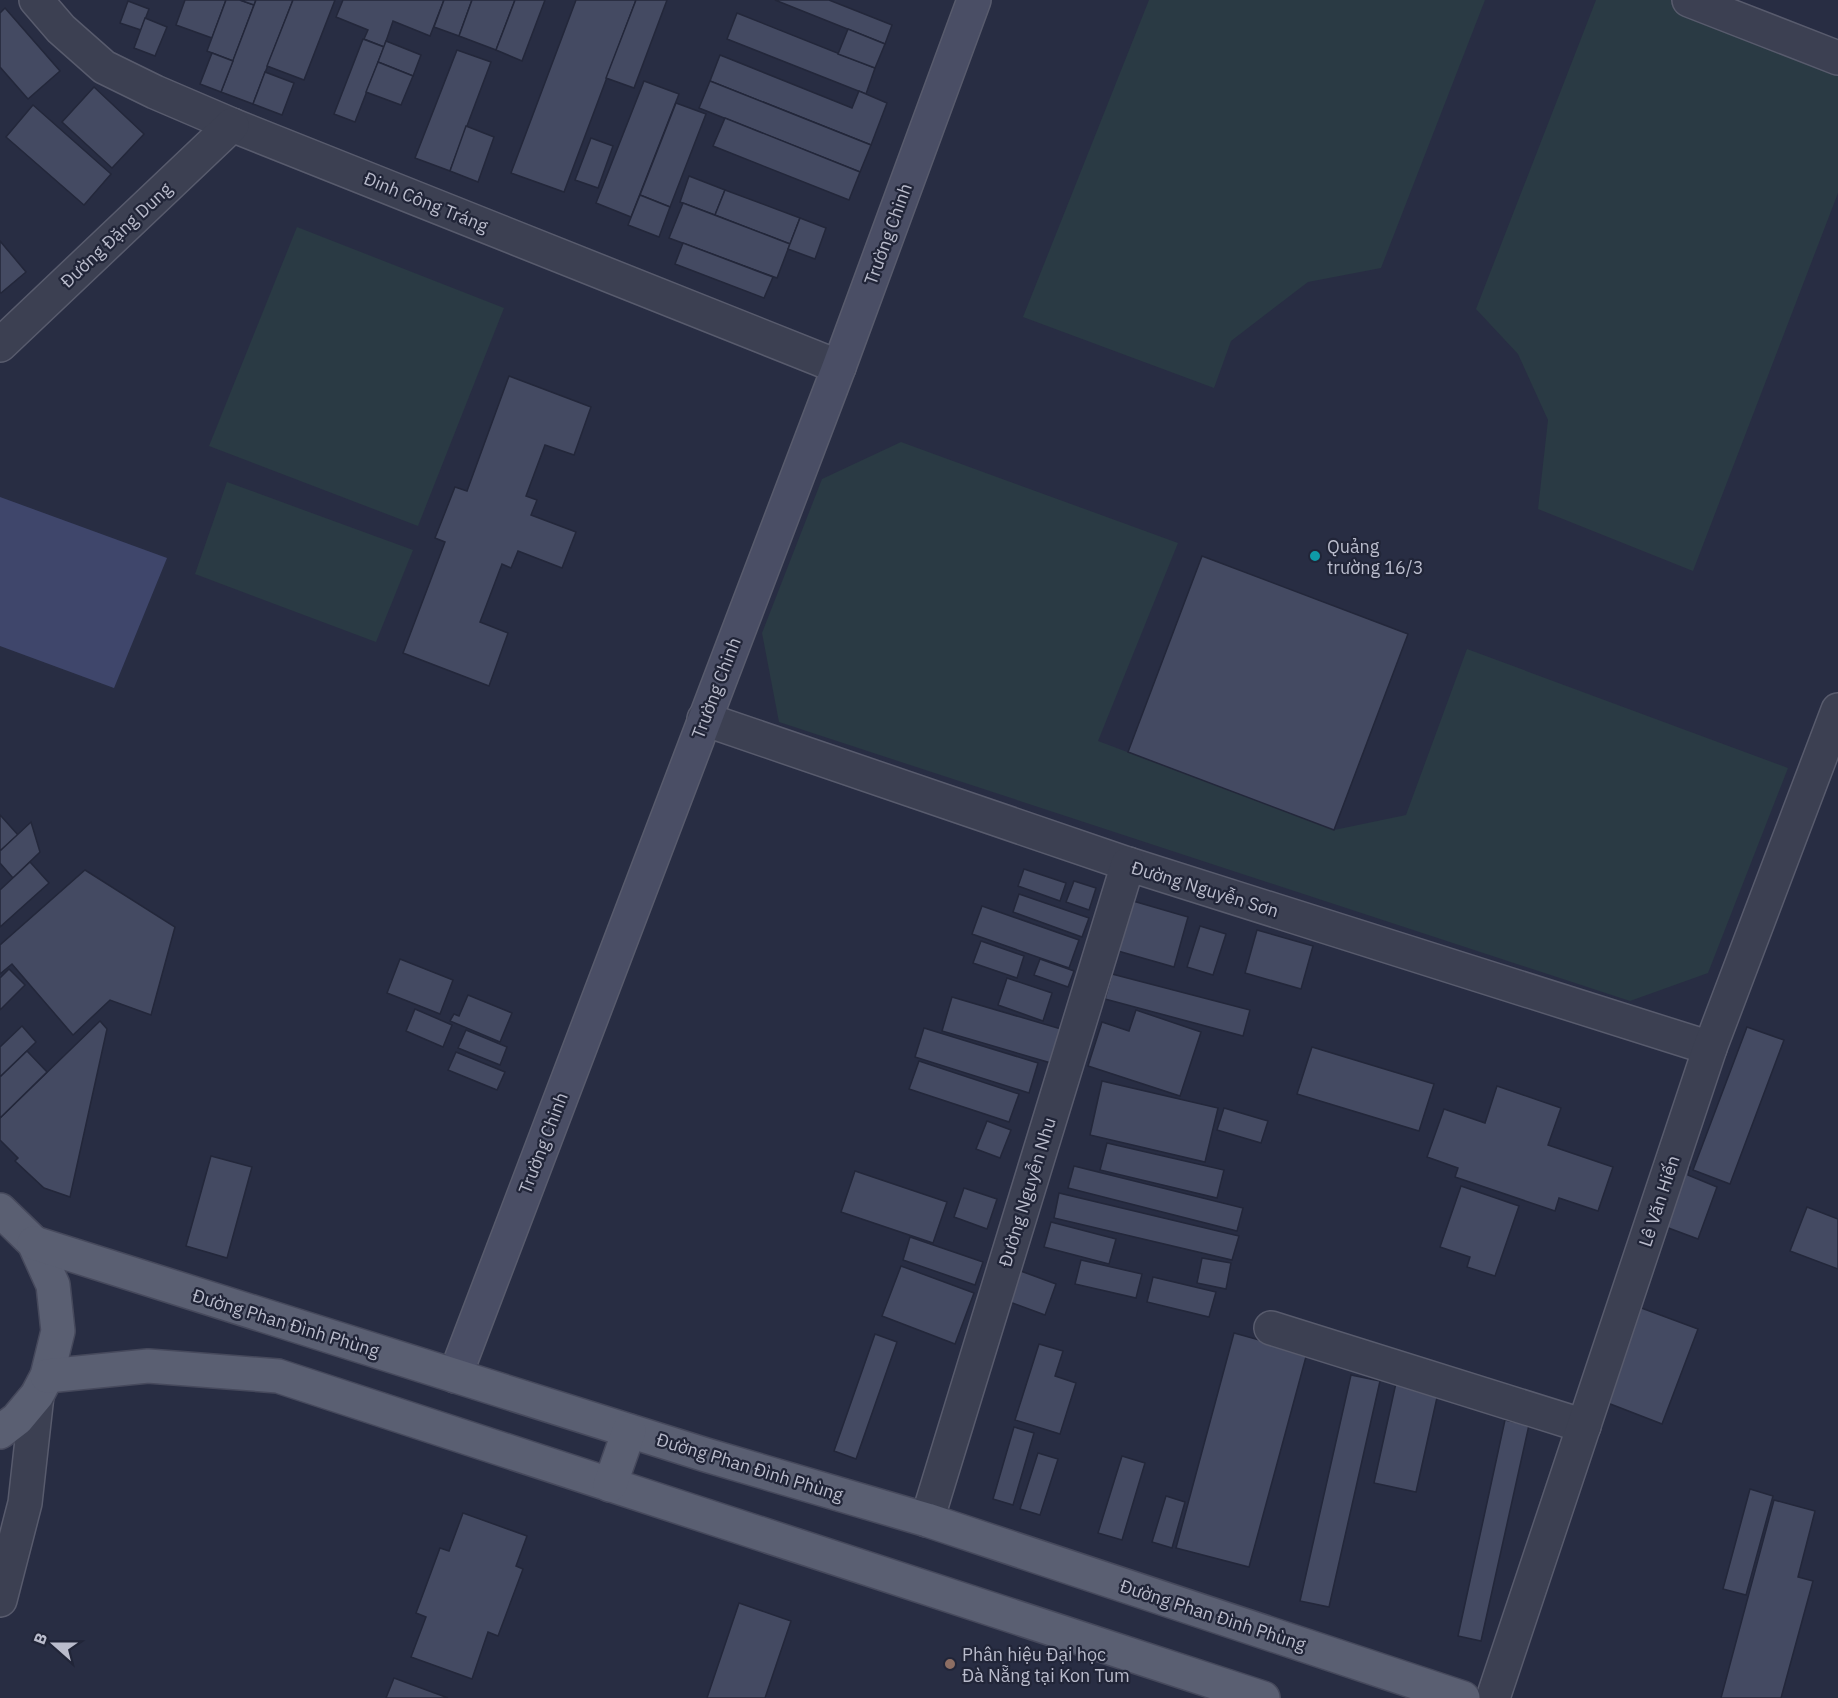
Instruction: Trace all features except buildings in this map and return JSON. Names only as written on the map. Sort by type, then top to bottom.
[{"type":"main road","points":[[0,1210],[34,1243],[53,1285],[58,1331],[42,1385],[17,1419],[0,1432]]},
{"type":"main road","name":"Đường Phan Đình Phùng","points":[[34,1243],[629,1431],[927,1520],[1463,1698]]},
{"type":"main road","points":[[42,1385],[148,1366],[278,1376],[1263,1698]]},
{"type":"main road","points":[[610,1485],[629,1431]]},
{"type":"street","name":"Đinh Công Tráng","points":[[36,0],[61,29],[104,67],[232,125],[839,367]]},
{"type":"street","name":"Trường Chinh","points":[[455,1376],[839,367],[974,0]]},
{"type":"street","points":[[1689,0],[1838,58]]},
{"type":"street","name":"Đường Đặng Dung","points":[[0,345],[232,125]]},
{"type":"street","name":"Lê Văn Hiến","points":[[1493,1698],[1710,1048],[1838,710]]},
{"type":"street","name":"Đường Nguyễn Sơn","points":[[704,719],[1128,864],[1710,1048]]},
{"type":"street","name":"Đường Nguyễn Nhu","points":[[927,1520],[1128,864]]},
{"type":"street","points":[[1271,1328],[1584,1426]]},
{"type":"street","points":[[0,1600],[25,1503],[42,1385]]},
{"type":"shaded area","points":[[1149,0],[1485,0],[1381,268],[1308,282],[1231,341],[1214,388],[1023,317]]},
{"type":"shaded area","points":[[1596,0],[1686,0],[1838,59],[1838,193],[1693,571],[1538,509],[1548,420],[1518,354],[1476,309]]},
{"type":"shaded area","points":[[297,227],[504,308],[418,526],[209,446]]},
{"type":"shaded area","points":[[901,442],[1178,543],[1098,741],[1334,830],[1406,815],[1467,649],[1788,768],[1708,973],[1630,1001],[779,722],[762,633],[822,479]]},
{"type":"shaded area","points":[[227,482],[413,550],[376,642],[195,574]]},
{"type":"water","points":[[0,497],[167,558],[114,688],[0,646]]},
{"type":"place","name":"Quảng trường 16/3","points":[[1315,556]]},
{"type":"place","name":"Phân hiệu Đại học Đà Nẵng tại Kon Tum","points":[[950,1664]]}]
